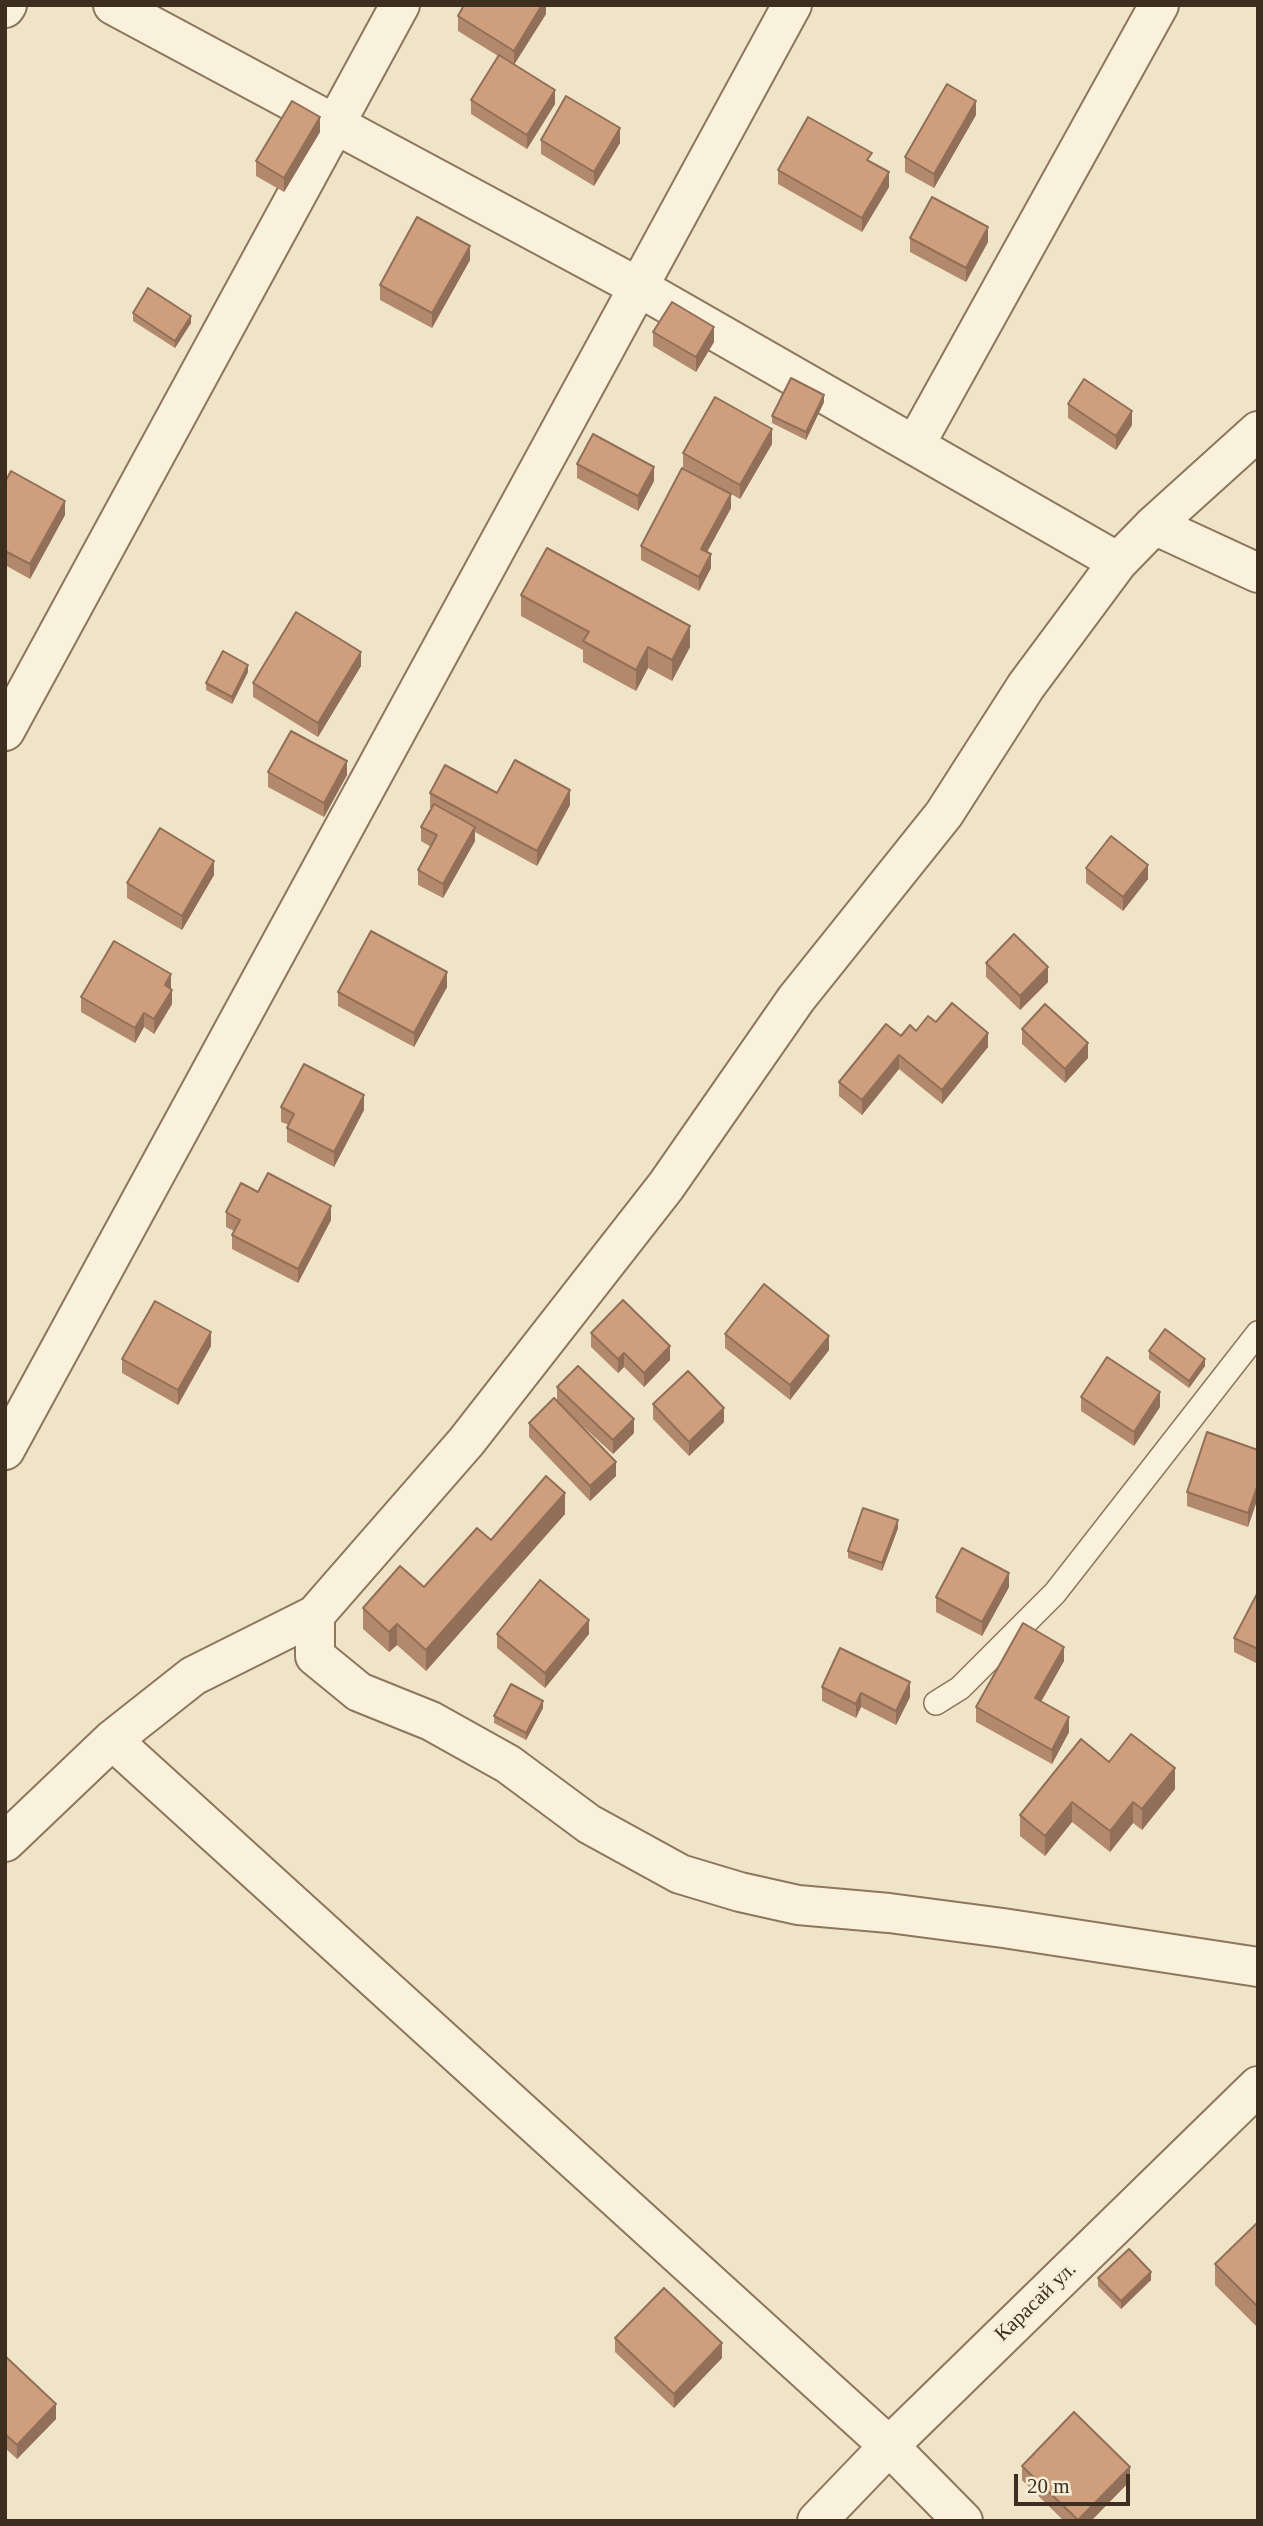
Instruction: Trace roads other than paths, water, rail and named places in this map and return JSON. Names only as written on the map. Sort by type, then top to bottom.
[{"type":"street","points":[[113,5],[640,288],[1118,562]]},
{"type":"street","points":[[5,731],[400,5]]},
{"type":"street","points":[[5,1450],[792,5]]},
{"type":"street","points":[[915,445],[1159,5]]},
{"type":"street","points":[[5,1842],[112,1740],[193,1676],[315,1615],[466,1442],[666,1186],[796,999],[944,814],[1026,686],[1118,562],[1154,525],[1258,431]]},
{"type":"street","points":[[1154,525],[1258,573]]},
{"type":"street","points":[[315,1615],[315,1657],[359,1692],[431,1721],[508,1764],[589,1824],[680,1874],[740,1892],[798,1905],[889,1913],[1003,1928],[1258,1968]]},
{"type":"street","points":[[112,1740],[889,2446],[963,2521]]},
{"type":"street","name":"Карасай ул.","points":[[817,2521],[889,2446],[1258,2086]]},
{"type":"lane","points":[[936,1703],[960,1688],[1055,1593],[1258,1333]]}]
